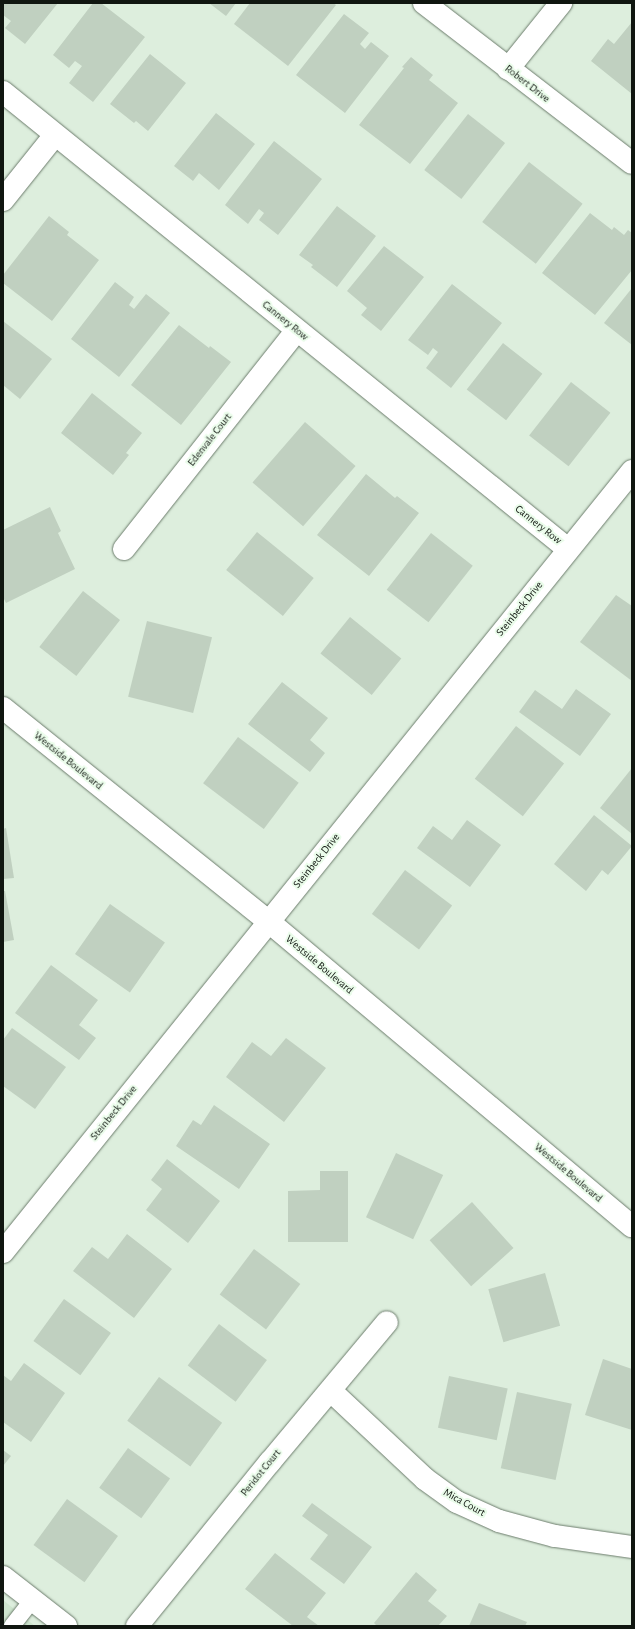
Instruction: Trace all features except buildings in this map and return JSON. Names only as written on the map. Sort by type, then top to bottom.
[{"type":"street","name":"Robert Drive","points":[[424,3],[632,163]]},
{"type":"street","points":[[508,69],[560,3]]},
{"type":"street","name":"Cannery Row","points":[[3,92],[296,331],[568,549]]},
{"type":"street","points":[[3,200],[55,135]]},
{"type":"street","name":"Edenvale Court","points":[[124,549],[296,331]]},
{"type":"street","name":"Steinbeck Drive","points":[[3,1252],[632,471]]},
{"type":"street","name":"Westside Boulevard","points":[[3,708],[268,922],[632,1226]]},
{"type":"street","name":"Peridot Court","points":[[137,1626],[270,1462],[387,1322]]},
{"type":"street","name":"Mica Court","points":[[330,1391],[425,1479],[457,1502],[499,1521],[555,1536],[632,1547]]},
{"type":"street","points":[[3,1577],[66,1626]]},
{"type":"lane","points":[[12,1626],[32,1600]]},
{"type":"shaded area","points":[[3,1600],[35,1626],[3,1626]]}]
